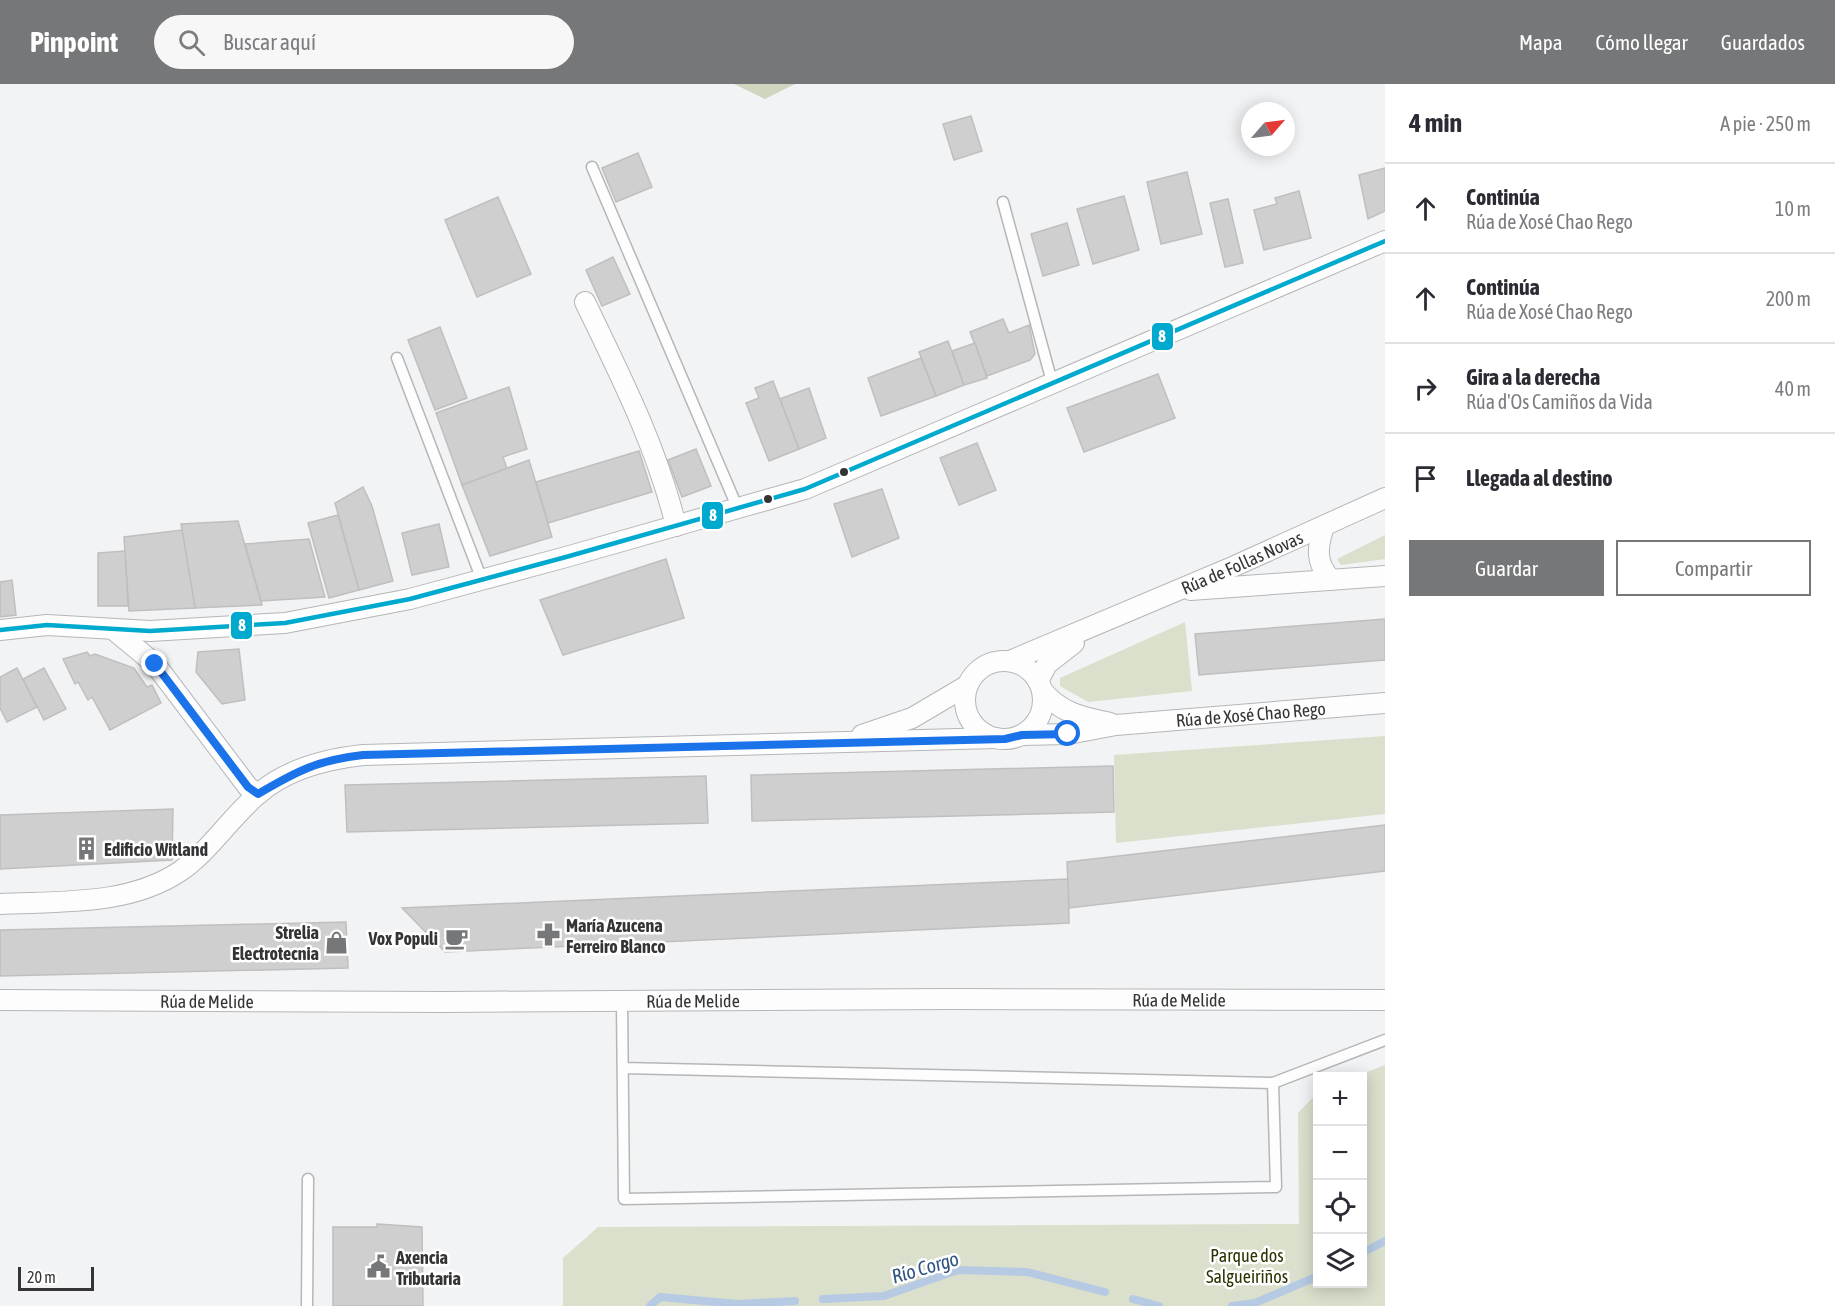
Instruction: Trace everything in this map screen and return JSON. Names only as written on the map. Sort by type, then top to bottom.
[{"type":"street","points":[[0,630],[47,625],[150,631],[285,623],[410,599],[676,526],[805,489],[1385,241]]},
{"type":"street","points":[[585,302],[648,436],[667,490],[676,526]]},
{"type":"street","name":"Rúa de Follas Novas","points":[[1010,661],[1175,592],[1385,498]]},
{"type":"street","points":[[1324,526],[1318,545],[1318,560],[1331,580]]},
{"type":"street","points":[[1175,592],[1385,576]]},
{"type":"street","name":"Rúa de Follas Novas","points":[[1040,686],[1047,663],[1099,624]]},
{"type":"street","points":[[114,630],[155,664],[248,787],[258,794]]},
{"type":"street","points":[[150,631],[155,664]]},
{"type":"street","points":[[0,904],[112,898],[152,885],[178,872],[212,845],[258,794],[296,771],[328,759],[363,755],[996,738],[1022,735],[1033,727],[1040,716],[1043,703],[1040,686],[1031,672],[1010,661],[997,662],[985,666],[975,674],[968,685],[912,718],[843,741]]},
{"type":"street","points":[[968,685],[966,708],[969,718],[976,727],[996,738]]},
{"type":"street","name":"Rúa de Xosé Chao Rego","points":[[1040,686],[1053,705],[1071,714],[1116,724]]},
{"type":"street","name":"Rúa de Xosé Chao Rego","points":[[1022,735],[1068,734],[1116,724],[1385,703]]},
{"type":"street","name":"Rúa de Melide","points":[[0,1000],[622,1002],[1385,1000]]},
{"type":"lane","points":[[592,167],[738,508]]},
{"type":"lane","points":[[1003,202],[1052,382]]},
{"type":"lane","points":[[397,358],[482,580]]},
{"type":"lane","points":[[622,1002],[624,1199],[1276,1187],[1273,1083]]},
{"type":"lane","points":[[623,1068],[1273,1083],[1385,1040]]},
{"type":"lane","points":[[307,1306],[308,1179]]},
{"type":"green space","points":[[734,84],[795,84],[765,99]]},
{"type":"green space","points":[[1385,535],[1385,559],[1341,565],[1337,559]]},
{"type":"green space","points":[[1185,622],[1192,691],[1088,702],[1060,686],[1060,678]]},
{"type":"green space","points":[[1385,736],[1385,814],[1116,843],[1114,755]]},
{"type":"green space","name":"Parque dos Salgueiriños","points":[[1385,1065],[1385,1306],[563,1306],[563,1258],[598,1227],[1299,1224],[1298,1113],[1313,1097],[1313,1288],[1367,1288],[1367,1072]]},
{"type":"building","points":[[971,116],[982,151],[954,160],[943,124]]},
{"type":"building","points":[[638,153],[652,187],[616,202],[602,168]]},
{"type":"building","points":[[1385,168],[1385,211],[1368,219],[1359,175]]},
{"type":"building","points":[[1187,172],[1202,234],[1161,244],[1147,182]]},
{"type":"building","points":[[1299,191],[1311,238],[1264,250],[1254,210],[1277,204],[1275,198]]},
{"type":"building","points":[[1124,196],[1139,250],[1093,264],[1077,209]]},
{"type":"building","points":[[498,197],[531,274],[477,297],[445,220]]},
{"type":"building","points":[[1228,199],[1243,263],[1225,267],[1210,203]]},
{"type":"building","points":[[1067,223],[1079,265],[1043,276],[1031,234]]},
{"type":"building","points":[[613,257],[630,294],[602,306],[586,270]]},
{"type":"building","points":[[1003,319],[1009,333],[1029,325],[1035,354],[1030,360],[987,376],[970,332]]},
{"type":"building","points":[[440,327],[467,398],[435,410],[408,340]]},
{"type":"building","points":[[948,341],[964,385],[936,396],[919,352]]},
{"type":"building","points":[[975,343],[987,378],[964,385],[952,351]]},
{"type":"building","points":[[921,358],[936,396],[881,416],[868,378]]},
{"type":"building","points":[[1158,374],[1175,418],[1084,452],[1067,408]]},
{"type":"building","points":[[773,381],[799,449],[769,461],[746,403],[759,398],[755,388]]},
{"type":"building","points":[[509,387],[527,449],[503,457],[507,469],[462,485],[436,413]]},
{"type":"building","points":[[809,388],[826,438],[799,449],[780,399]]},
{"type":"building","points":[[977,443],[996,490],[959,505],[940,458]]},
{"type":"building","points":[[696,449],[711,486],[682,497],[668,460]]},
{"type":"building","points":[[639,451],[652,492],[548,523],[536,482]]},
{"type":"building","points":[[529,460],[552,537],[490,556],[462,485]]},
{"type":"building","points":[[363,487],[372,506],[393,581],[359,590],[335,503]]},
{"type":"building","points":[[882,489],[899,538],[852,557],[834,504]]},
{"type":"building","points":[[338,515],[359,590],[329,598],[308,523]]},
{"type":"building","points":[[238,521],[262,605],[195,608],[181,524]]},
{"type":"building","points":[[439,524],[449,567],[412,575],[402,533]]},
{"type":"building","points":[[182,530],[195,608],[129,611],[124,537]]},
{"type":"building","points":[[309,539],[325,597],[261,601],[245,544]]},
{"type":"building","points":[[125,551],[128,606],[98,606],[98,553]]},
{"type":"building","points":[[666,559],[684,618],[563,655],[540,600]]},
{"type":"building","points":[[12,580],[16,615],[0,617],[0,582]]},
{"type":"building","points":[[1385,619],[1385,660],[1199,675],[1195,634]]},
{"type":"building","points":[[239,649],[245,700],[222,704],[196,672],[198,652]]},
{"type":"building","points":[[87,652],[90,656],[95,654],[134,668],[147,687],[152,685],[161,703],[110,730],[92,697],[88,700],[78,682],[75,684],[63,659]]},
{"type":"building","points":[[17,668],[37,707],[7,722],[0,708],[0,677]]},
{"type":"building","points":[[44,668],[66,709],[44,720],[23,679]]},
{"type":"building","points":[[1113,766],[1114,812],[752,821],[751,775]]},
{"type":"building","points":[[706,776],[708,823],[347,832],[345,785]]},
{"type":"building","name":"Edificio Witland","points":[[173,809],[172,860],[0,869],[0,815]]},
{"type":"building","points":[[1385,825],[1385,871],[1069,908],[1067,862]]},
{"type":"building","points":[[1068,879],[1069,923],[445,952],[402,908]]},
{"type":"building","points":[[346,922],[348,968],[0,976],[0,930]]},
{"type":"building","name":"Axencia Tributaria","points":[[377,1224],[422,1227],[423,1306],[333,1306],[333,1227],[377,1227]]},
{"type":"waterway","name":"Río Corgo","points":[[1367,1250],[1385,1241]]},
{"type":"waterway","name":"Río Corgo","points":[[823,1299],[884,1296],[958,1270],[1027,1272],[1105,1292]]},
{"type":"waterway","name":"Río Corgo","points":[[1232,1306],[1255,1303],[1313,1278]]},
{"type":"waterway","name":"Río Corgo","points":[[650,1306],[660,1297],[737,1304],[795,1301]]},
{"type":"waterway","name":"Río Corgo","points":[[1133,1299],[1159,1306]]},
{"type":"transit line","name":"8","points":[[0,630],[47,625],[150,631],[285,623],[410,599],[566,557],[805,489],[1385,241]]},
{"type":"place","name":"Edificio Witland","points":[[86,849]]},
{"type":"place","name":"María Azucena Ferreiro Blanco","points":[[548,935]]},
{"type":"place","name":"Vox Populi","points":[[456,938]]},
{"type":"place","name":"Strelia Electrotecnia","points":[[337,942]]},
{"type":"place","name":"Axencia Tributaria","points":[[378,1267]]},
{"type":"route","points":[[155,664],[248,787],[258,794],[296,771],[328,759],[363,755],[726,747],[843,741],[1005,739],[1022,735],[1068,734]]}]
